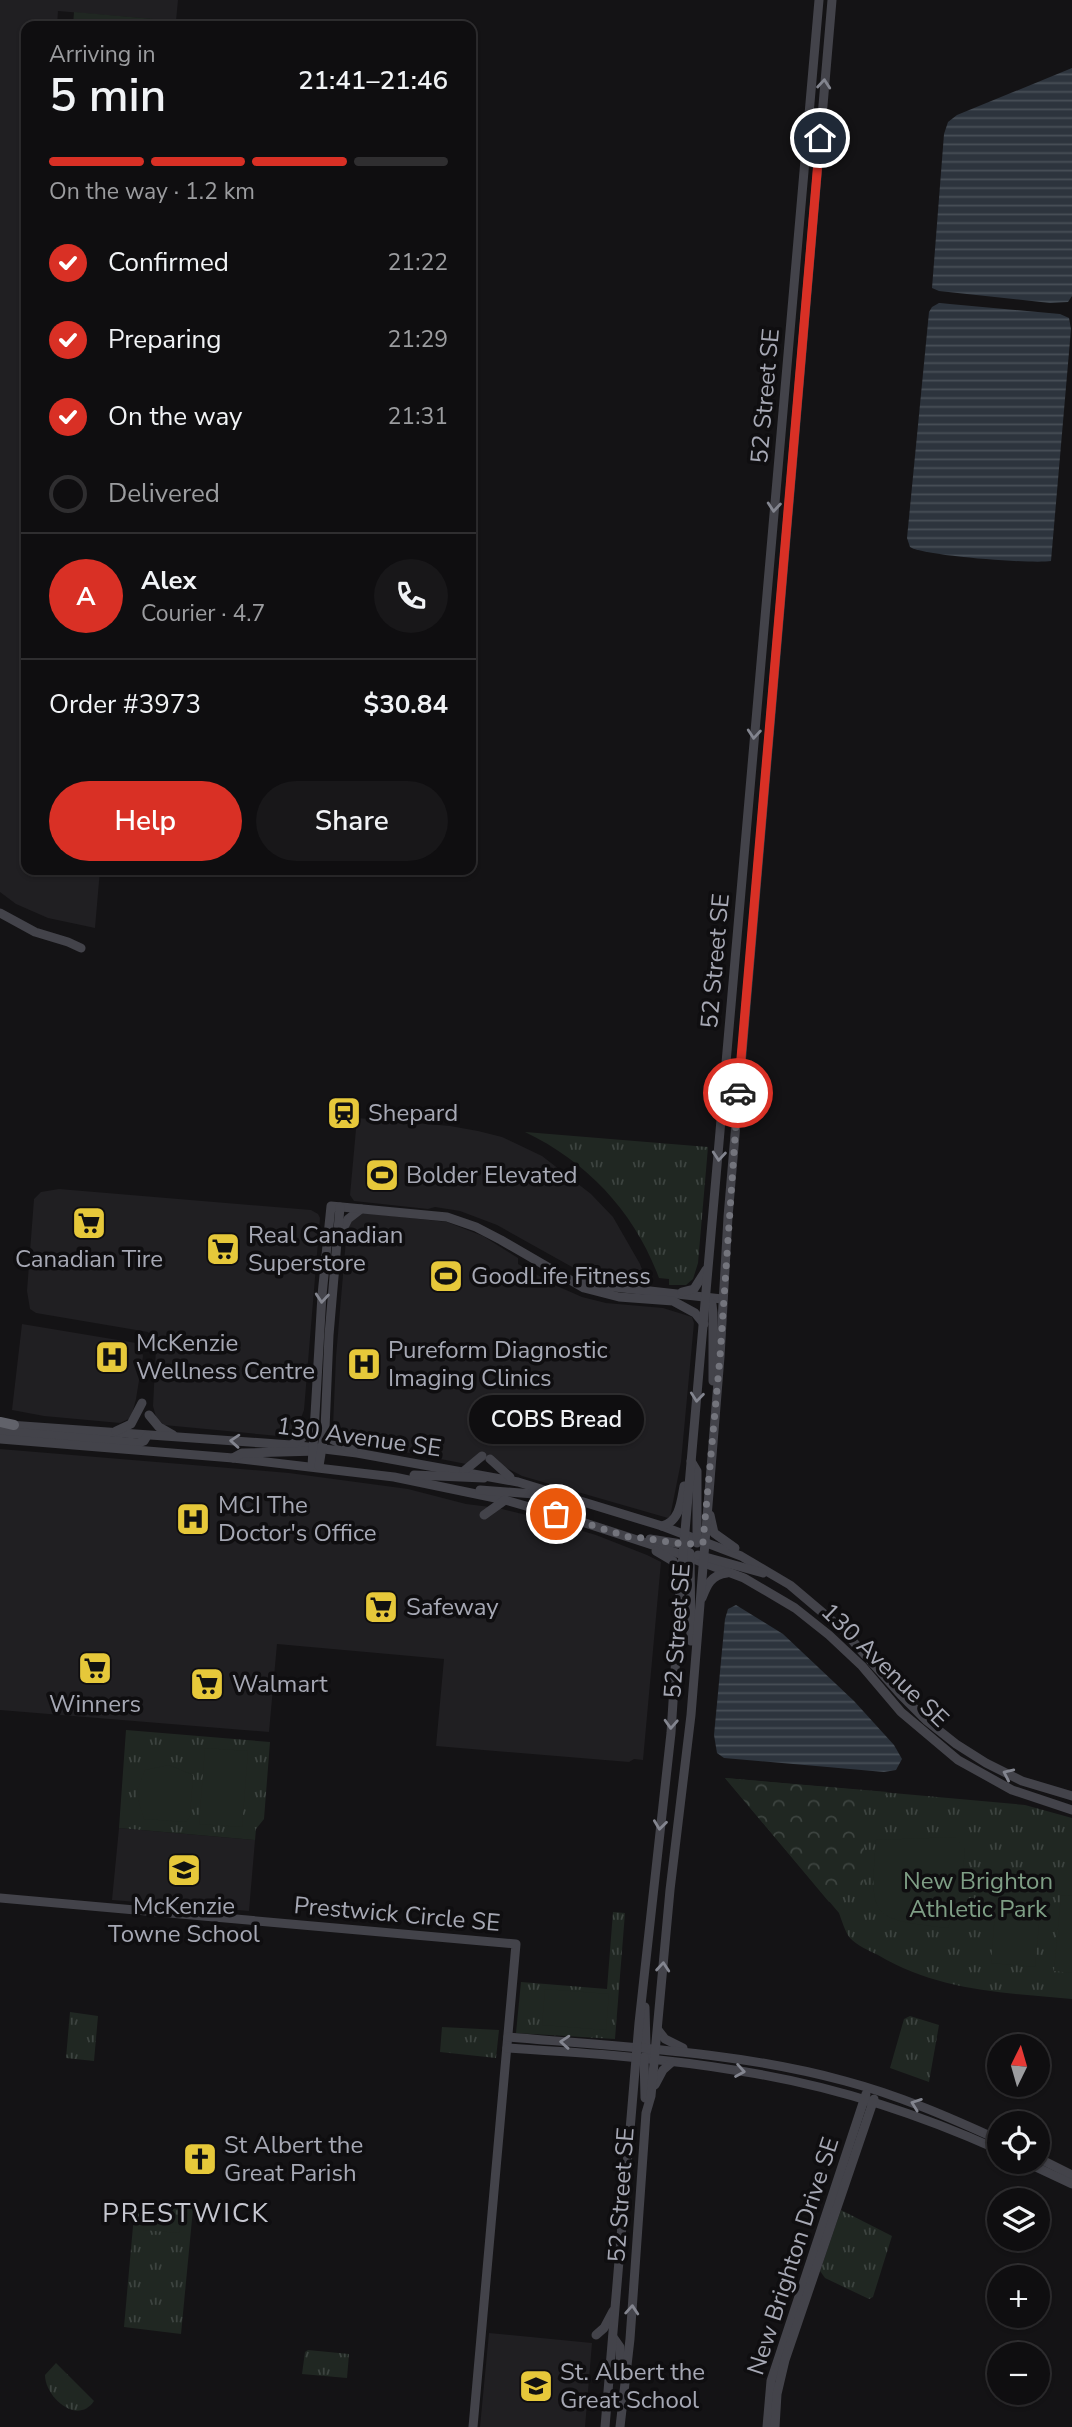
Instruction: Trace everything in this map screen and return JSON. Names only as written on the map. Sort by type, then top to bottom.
[{"type":"highway","points":[[0,1423],[14,1425]]},
{"type":"main road","name":"52 Street SE","points":[[646,2047],[658,2030],[670,1890],[691,1715],[699,1606],[691,1461],[819,0]]},
{"type":"main road","name":"52 Street SE","points":[[620,2427],[630,2339],[646,2113],[651,2096],[645,2059],[646,2047],[639,2024],[671,1733],[681,1577],[694,1549],[708,1488],[832,0]]},
{"type":"main road","points":[[0,913],[35,932],[81,948]]},
{"type":"main road","points":[[336,1207],[439,1216],[476,1227],[584,1288],[598,1293],[722,1299]]},
{"type":"main road","points":[[316,1450],[325,1429],[337,1240],[336,1207]]},
{"type":"main road","points":[[315,1466],[319,1340],[336,1207]]},
{"type":"main road","points":[[337,1240],[348,1219],[361,1209]]},
{"type":"main road","points":[[674,1297],[694,1289],[709,1262]]},
{"type":"main road","points":[[674,1297],[695,1313],[704,1324]]},
{"type":"main road","points":[[706,1298],[713,1309],[712,1376],[716,1389]]},
{"type":"main road","points":[[111,1432],[131,1424],[142,1403]]},
{"type":"main road","points":[[149,1415],[159,1427],[178,1437]]},
{"type":"main road","points":[[291,1445],[302,1438],[316,1417]]},
{"type":"main road","name":"130 Avenue SE","points":[[14,1425],[291,1445],[357,1453],[518,1482],[662,1526],[694,1549],[772,1592],[829,1635],[862,1666],[901,1712],[958,1759],[1012,1790],[1072,1810]]},
{"type":"main road","points":[[325,1429],[333,1440],[357,1453]]},
{"type":"main road","points":[[0,1431],[138,1443],[144,1441],[147,1436]]},
{"type":"main road","name":"130 Avenue SE","points":[[0,1439],[233,1458],[394,1477],[505,1500],[629,1537],[741,1556],[808,1600],[842,1629],[927,1721],[956,1744],[1004,1772],[1072,1796]]},
{"type":"main road","points":[[233,1458],[242,1453],[316,1450]]},
{"type":"main road","points":[[464,1471],[486,1458],[518,1482]]},
{"type":"main road","points":[[691,1461],[697,1471],[691,1646],[694,1663]]},
{"type":"main road","points":[[662,1526],[670,1524],[678,1512],[686,1479],[691,1472]]},
{"type":"main road","points":[[394,1477],[408,1475],[479,1479],[488,1475]]},
{"type":"main road","points":[[708,1488],[710,1521],[721,1540],[791,1582],[808,1600]]},
{"type":"main road","points":[[477,1494],[480,1490],[486,1490],[560,1494]]},
{"type":"main road","points":[[484,1515],[505,1500]]},
{"type":"main road","points":[[629,1537],[668,1558],[681,1577]]},
{"type":"main road","points":[[694,1549],[774,1576]]},
{"type":"main road","points":[[699,1606],[711,1579],[718,1574],[736,1574]]},
{"type":"main road","points":[[1058,1793],[1072,1803]]},
{"type":"main road","name":"Prestwick Circle SE","points":[[0,1898],[516,1944],[474,2427]]},
{"type":"main road","points":[[643,1992],[646,2113]]},
{"type":"main road","points":[[622,2046],[633,2037],[639,2024]]},
{"type":"main road","points":[[658,2030],[661,2036],[671,2043],[691,2052]]},
{"type":"main road","points":[[508,2037],[646,2047],[793,2068],[917,2104],[987,2135]]},
{"type":"main road","points":[[507,2048],[617,2056],[743,2071],[869,2101],[947,2126],[987,2144]]},
{"type":"main road","points":[[617,2056],[629,2067],[634,2080]]},
{"type":"main road","name":"52 Street SE","points":[[605,2427],[634,2080],[645,2059]]},
{"type":"main road","points":[[651,2096],[658,2077],[672,2062]]},
{"type":"main road","name":"New Brighton Drive SE","points":[[775,2427],[777,2394],[785,2360],[872,2090]]},
{"type":"main road","name":"New Brighton Drive SE","points":[[767,2427],[771,2381],[869,2101]]},
{"type":"main road","points":[[1050,2164],[1072,2175]]},
{"type":"main road","points":[[1050,2174],[1072,2184]]},
{"type":"main road","points":[[596,2335],[604,2328],[616,2306]]},
{"type":"main road","points":[[613,2337],[630,2339]]},
{"type":"main road","points":[[613,2337],[620,2347],[622,2403]]},
{"type":"shaded area","points":[[0,0],[178,0],[176,21],[58,11],[57,21],[21,21],[21,875],[100,875],[95,928],[48,918],[16,904],[0,892]]},
{"type":"shaded area","points":[[1072,68],[1072,296],[1068,302],[1050,303],[932,288],[944,134],[948,122],[957,115]]},
{"type":"shaded area","points":[[939,303],[1060,314],[1069,318],[1071,329],[1051,561],[979,558],[910,547],[907,538],[929,312]]},
{"type":"shaded area","points":[[357,1118],[478,1131],[502,1137],[542,1156],[591,1194],[613,1217],[640,1264],[647,1283],[602,1279],[581,1272],[497,1225],[460,1211],[354,1201],[350,1195]]},
{"type":"shaded area","points":[[59,1189],[311,1210],[318,1214],[320,1218],[304,1410],[295,1434],[289,1437],[164,1425],[156,1417],[153,1406],[156,1348],[155,1341],[148,1332],[36,1313],[30,1309],[27,1291],[34,1199],[41,1192]]},
{"type":"shaded area","points":[[365,1213],[447,1222],[483,1236],[518,1258],[518,1264],[582,1297],[606,1303],[663,1308],[692,1317],[694,1323],[681,1462],[670,1517],[522,1476],[495,1462],[473,1459],[466,1464],[349,1441],[335,1434],[333,1426],[336,1357],[347,1228],[349,1222]]},
{"type":"shaded area","points":[[22,1324],[136,1343],[143,1356],[131,1418],[120,1423],[44,1416],[12,1410]]},
{"type":"shaded area","points":[[0,1449],[289,1473],[408,1489],[466,1504],[535,1517],[596,1535],[647,1555],[661,1562],[643,1760],[634,1759],[629,1762],[436,1746],[444,1659],[277,1644],[269,1732],[0,1710]]},
{"type":"shaded area","points":[[736,1605],[783,1634],[854,1701],[894,1745],[902,1759],[896,1770],[884,1772],[724,1758],[717,1753],[714,1735],[725,1619],[728,1609]]},
{"type":"shaded area","name":"McKenzie Towne School","points":[[119,1828],[255,1840],[249,1911],[112,1900]]},
{"type":"shaded area","name":"St. Albert the Great School","points":[[489,2333],[592,2343],[585,2427],[480,2427]]},
{"type":"green space","points":[[74,12],[176,21],[73,21]]},
{"type":"green space","points":[[525,1132],[708,1147],[698,1263],[693,1279],[686,1285],[669,1285],[669,1279],[659,1278],[637,1232],[607,1192],[569,1158]]},
{"type":"green space","points":[[126,1730],[270,1742],[264,1819],[256,1829],[255,1840],[119,1828]]},
{"type":"green space","points":[[205,1748],[248,1751],[242,1827],[199,1824]]},
{"type":"green space","points":[[169,1765],[193,1775],[190,1816],[186,1822],[144,1819],[136,1793],[145,1770]]},
{"type":"green space","name":"New Brighton Athletic Park","points":[[725,1778],[1025,1805],[1072,1818],[1072,1999],[997,1992],[948,1983],[901,1967],[859,1945],[848,1936],[839,1913]]},
{"type":"green space","points":[[725,1778],[888,1792],[877,1800],[858,1801],[856,1837],[864,1845],[863,1887],[829,1902]]},
{"type":"green space","points":[[955,1837],[965,1849],[962,1880],[948,1928],[903,1921],[889,1917],[880,1910],[875,1900],[874,1885],[876,1840]]},
{"type":"green space","points":[[997,1888],[1042,1892],[1035,1967],[991,1963]]},
{"type":"green space","points":[[1061,1895],[1072,1896],[1072,1973],[1054,1971]]},
{"type":"green space","points":[[613,1912],[625,1913],[615,2039],[516,2033],[521,1982],[607,1989]]},
{"type":"green space","points":[[545,1989],[609,1994],[606,2030],[542,2025]]},
{"type":"green space","points":[[70,2012],[98,2016],[94,2061],[66,2058]]},
{"type":"green space","points":[[910,2016],[939,2025],[929,2082],[890,2068],[904,2019]]},
{"type":"green space","points":[[442,2027],[499,2030],[496,2058],[440,2052]]},
{"type":"green space","points":[[135,2204],[193,2209],[181,2334],[124,2327]]},
{"type":"green space","points":[[841,2210],[892,2236],[873,2297],[869,2299],[825,2278],[820,2271]]},
{"type":"green space","points":[[144,2212],[181,2215],[179,2233],[143,2230]]},
{"type":"green space","points":[[308,2350],[349,2354],[347,2378],[302,2374],[305,2352]]},
{"type":"green space","points":[[56,2363],[94,2401],[87,2408],[71,2410],[63,2406],[50,2392],[45,2375]]},
{"type":"way so far","points":[[556,1514],[629,1537],[685,1545],[703,1542],[720,1357],[738,1093]]},
{"type":"place","name":"Shepard","points":[[344,1113]]},
{"type":"place","name":"Bolder Elevated","points":[[382,1175]]},
{"type":"place","name":"Canadian Tire","points":[[89,1223]]},
{"type":"place","name":"Real Canadian Superstore","points":[[223,1249]]},
{"type":"place","name":"GoodLife Fitness","points":[[446,1276]]},
{"type":"place","name":"McKenzie Wellness Centre","points":[[112,1357]]},
{"type":"place","name":"Pureform Diagnostic Imaging Clinics","points":[[364,1364]]},
{"type":"place","name":"COBS Bread","points":[[556,1514]]},
{"type":"place","name":"MCI The Doctor's Office","points":[[193,1519]]},
{"type":"place","name":"Safeway","points":[[381,1607]]},
{"type":"place","name":"Winners","points":[[95,1668]]},
{"type":"place","name":"Walmart","points":[[207,1684]]},
{"type":"place","name":"McKenzie Towne School","points":[[184,1870]]},
{"type":"place","name":"St Albert the Great Parish","points":[[200,2159]]},
{"type":"place","name":"St. Albert the Great School","points":[[536,2386]]},
{"type":"district","name":"PRESTWICK","points":[[186,2213]]},
{"type":"route","points":[[738,1093],[820,138]]}]
